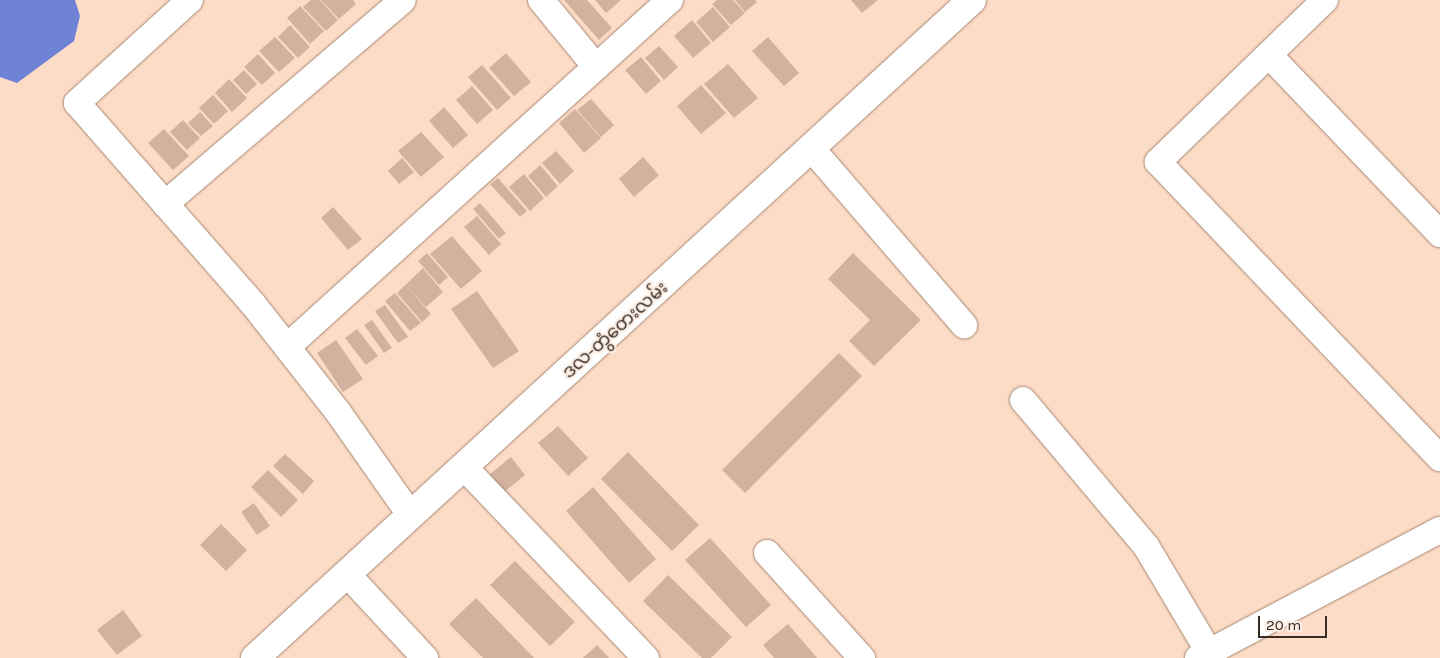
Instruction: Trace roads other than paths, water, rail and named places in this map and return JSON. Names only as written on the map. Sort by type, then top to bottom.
[{"type":"main road","name":"ဒလ-တွံတေးလမ်း","points":[[255,658],[812,149],[972,0]]},
{"type":"street","points":[[190,0],[77,103],[166,204],[287,347],[338,412],[411,516]]},
{"type":"street","points":[[166,204],[402,0]]},
{"type":"street","points":[[541,0],[596,67]]},
{"type":"street","points":[[287,347],[670,0]]},
{"type":"street","points":[[1325,0],[1158,162],[1440,458]]},
{"type":"street","points":[[1269,55],[1440,234]]},
{"type":"street","points":[[812,149],[964,325]]},
{"type":"street","points":[[1024,400],[1146,546],[1204,655],[1440,530]]},
{"type":"street","points":[[464,467],[646,658]]},
{"type":"street","points":[[767,553],[862,658]]},
{"type":"street","points":[[347,574],[425,658]]},
{"type":"water","points":[[0,0],[75,0],[80,16],[74,41],[17,83],[0,77]]}]
